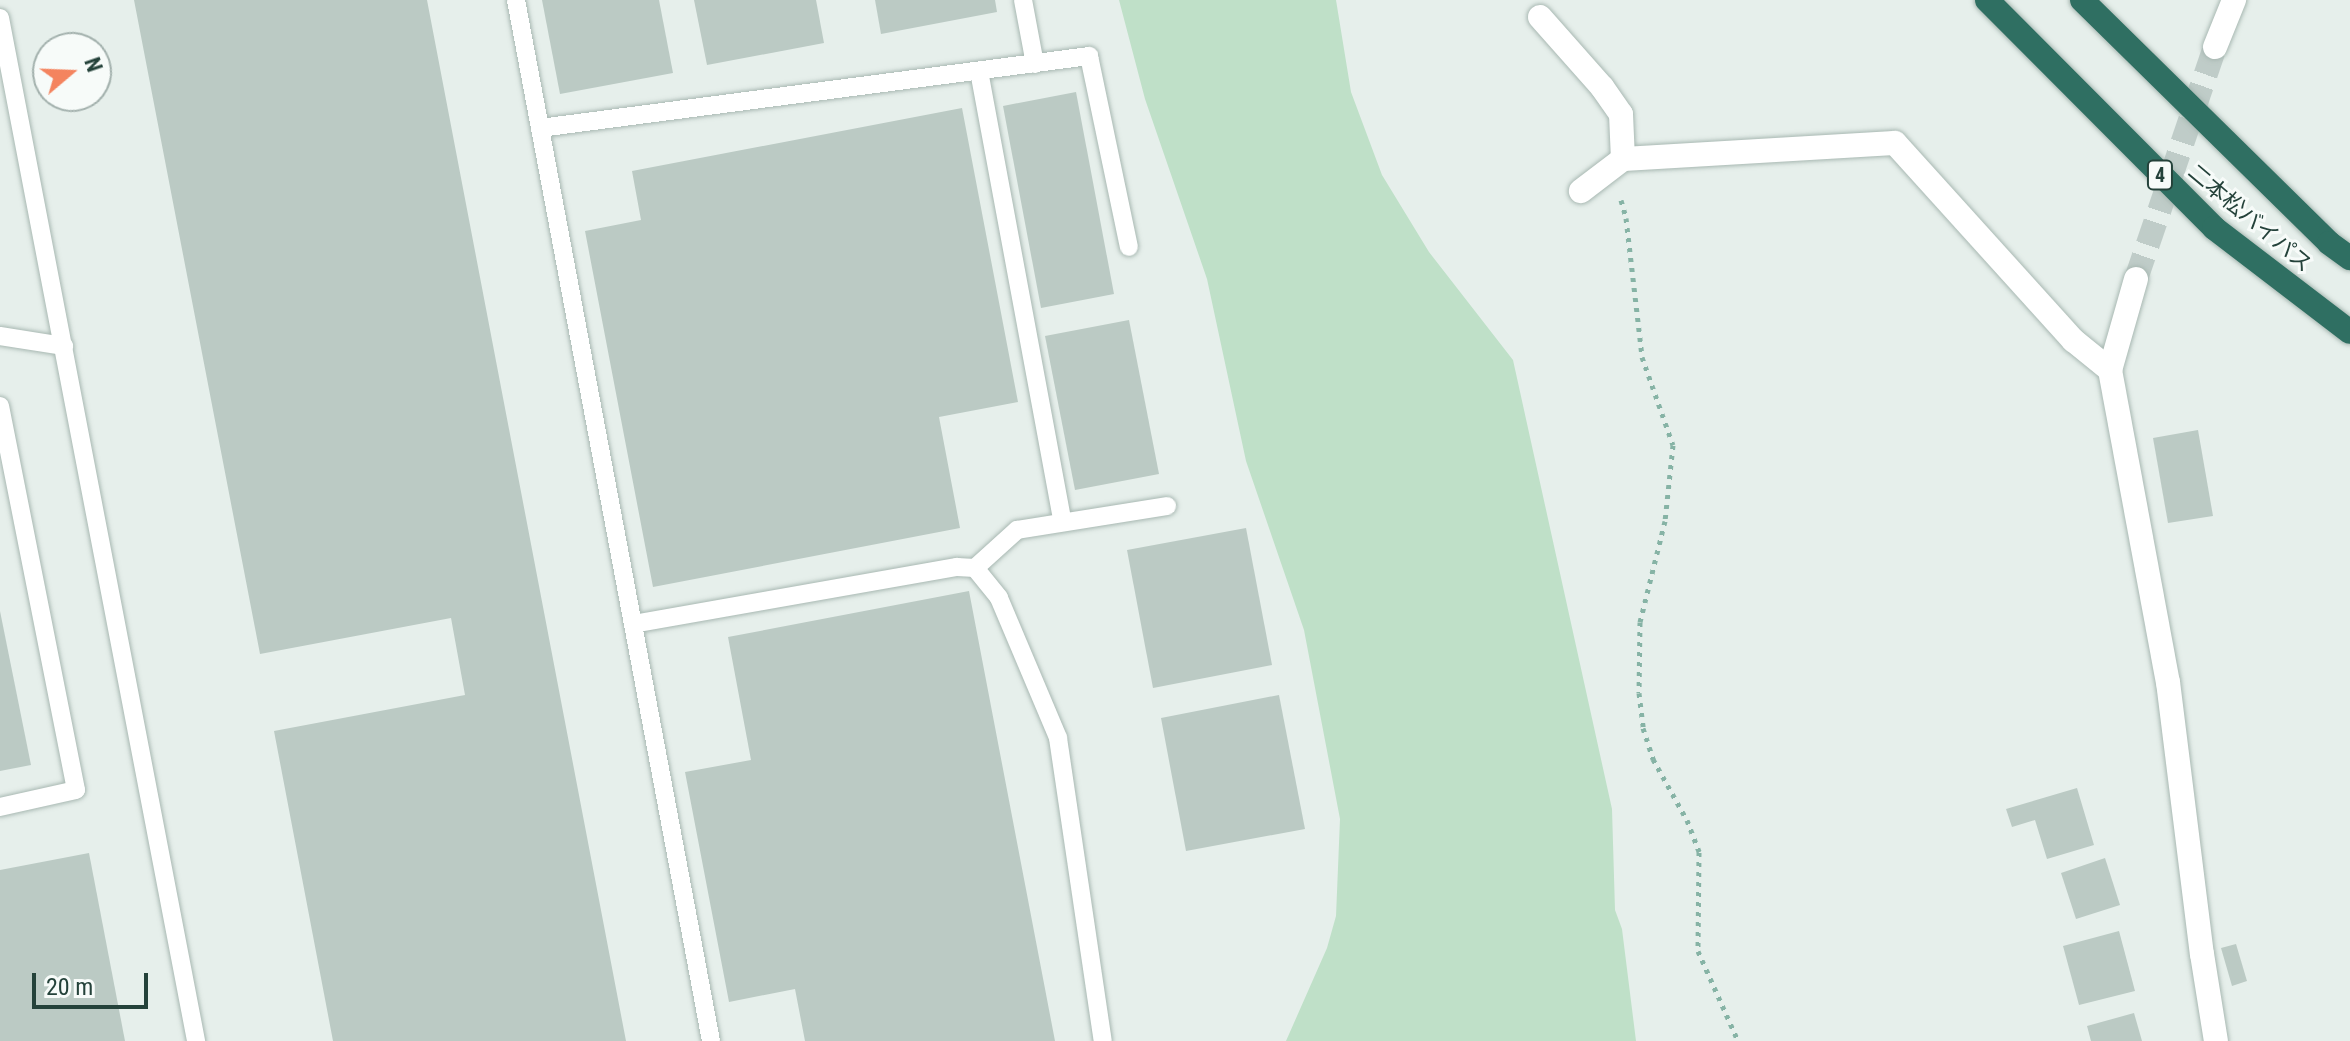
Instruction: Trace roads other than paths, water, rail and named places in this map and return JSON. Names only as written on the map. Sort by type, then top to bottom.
[{"type":"highway","name":"二本松バイパス","points":[[1987,0],[2214,228],[2350,332]]},
{"type":"highway","name":"二本松バイパス","points":[[2082,0],[2329,243],[2350,258]]},
{"type":"street","points":[[2215,47],[2234,0]]},
{"type":"street","points":[[1540,17],[1614,101],[1624,126],[1617,164]]},
{"type":"street","points":[[1581,191],[1617,164],[1895,143],[2073,340],[2110,370]]},
{"type":"street","points":[[2136,279],[2110,370],[2168,682],[2216,1041]]},
{"type":"lane","points":[[516,0],[711,1041]]},
{"type":"lane","points":[[1023,0],[1035,64]]},
{"type":"lane","points":[[0,18],[196,1041]]},
{"type":"lane","points":[[540,128],[1089,56],[1129,247]]},
{"type":"lane","points":[[979,71],[1062,521]]},
{"type":"lane","points":[[0,336],[64,346]]},
{"type":"lane","points":[[0,406],[76,790],[0,807]]},
{"type":"lane","points":[[633,624],[957,567],[975,568],[1017,530],[1167,506]]},
{"type":"lane","points":[[975,568],[999,598],[1058,738],[1103,1041]]},
{"type":"tunnel","points":[[2136,279],[2215,47]]}]
